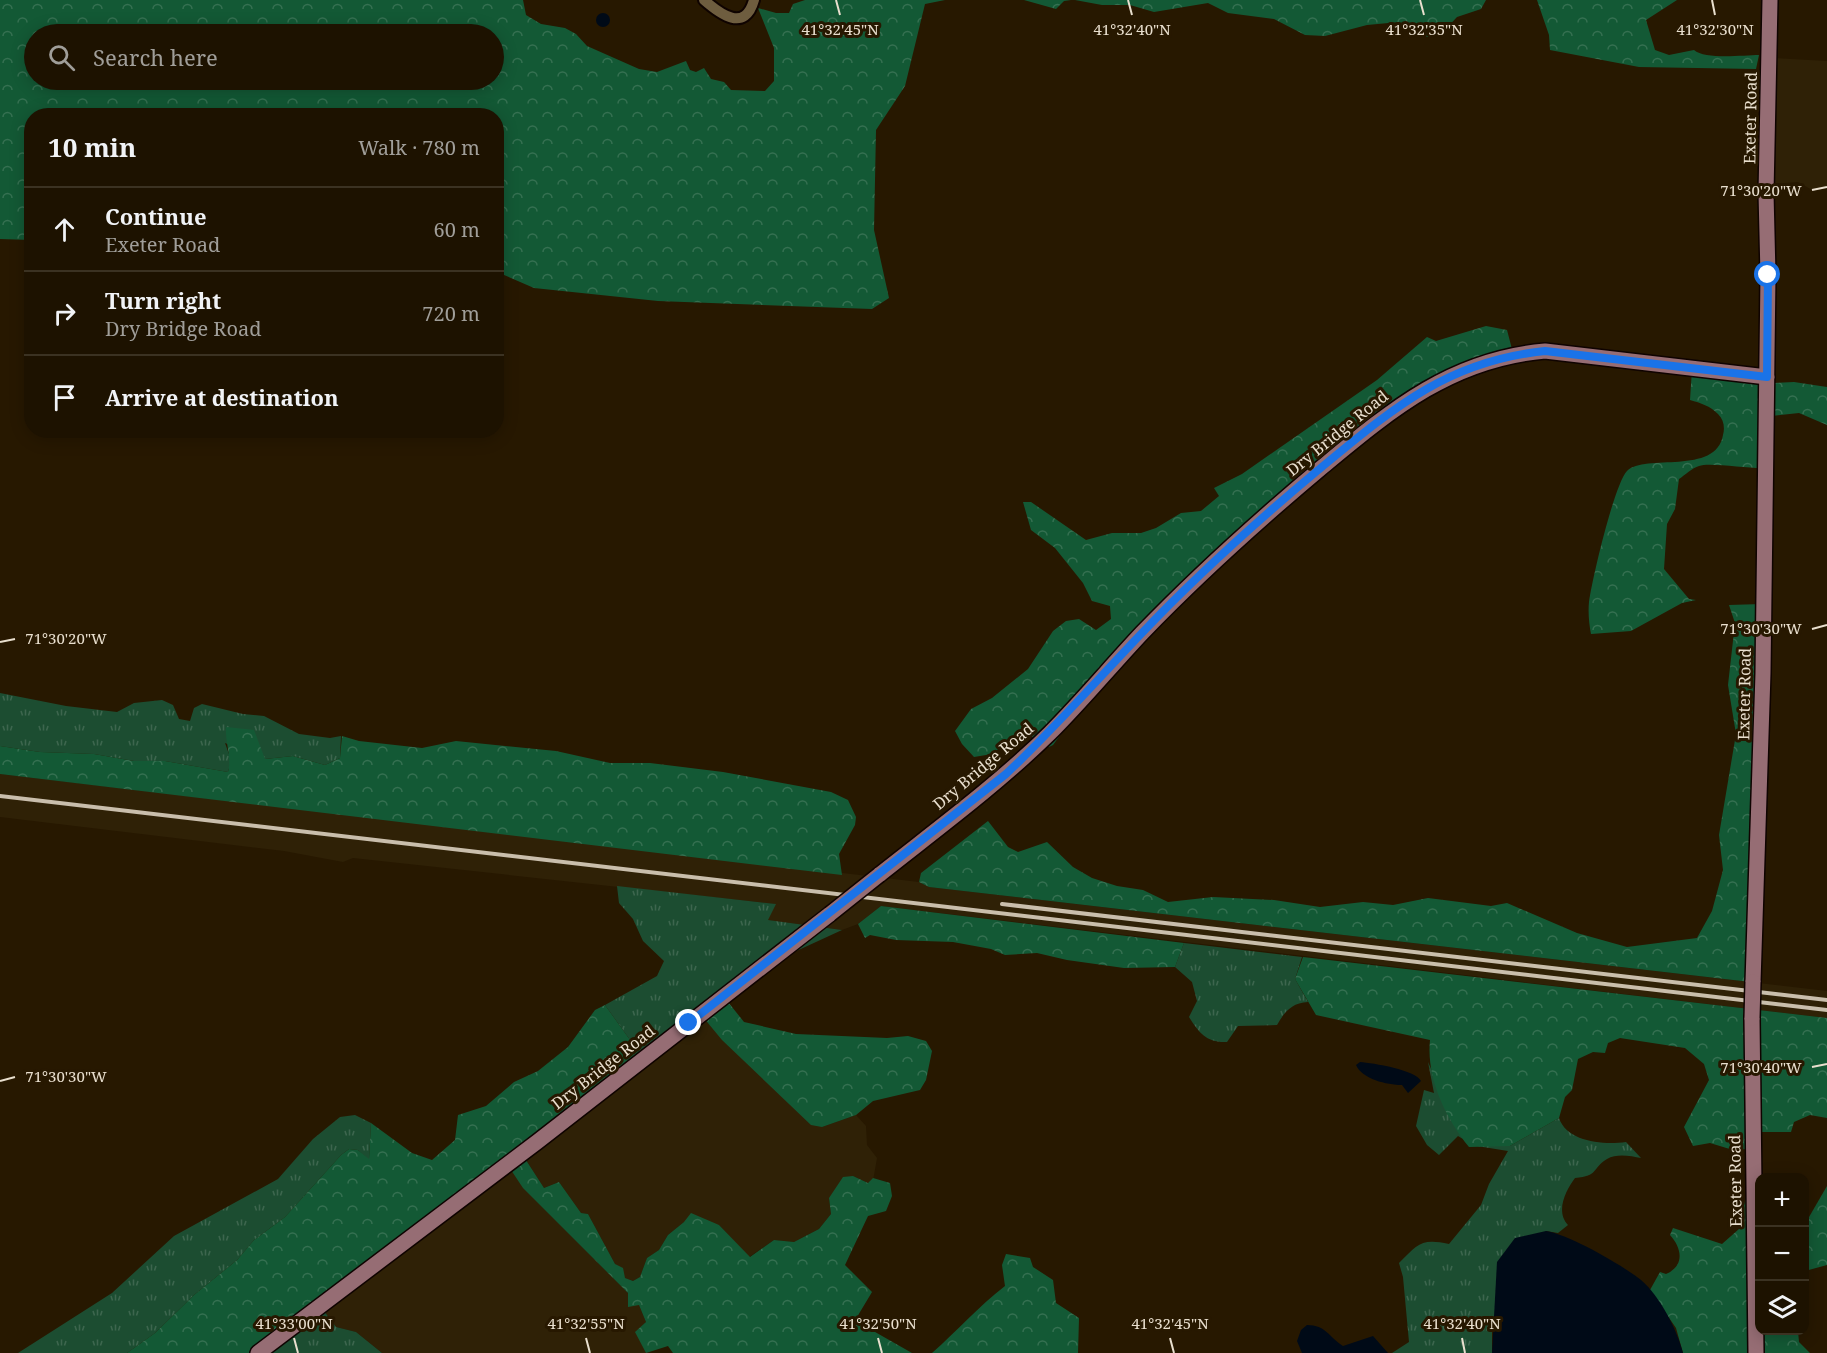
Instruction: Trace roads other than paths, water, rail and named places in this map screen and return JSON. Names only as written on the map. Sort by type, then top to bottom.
[{"type":"street","points":[[704,0],[723,16],[736,18],[748,12],[754,0]]},
{"type":"street","name":"Exeter Road","points":[[1756,1353],[1752,1018],[1763,673],[1767,377],[1766,193],[1770,0]]},
{"type":"street","name":"Dry Bridge Road","points":[[258,1353],[537,1142],[830,914],[1021,760],[1051,732],[1142,633],[1265,514],[1414,394],[1484,361],[1514,354],[1545,351],[1767,377]]},
{"type":"railway","points":[[0,796],[1827,1010]]},
{"type":"railway","points":[[1002,904],[1827,1000]]}]
